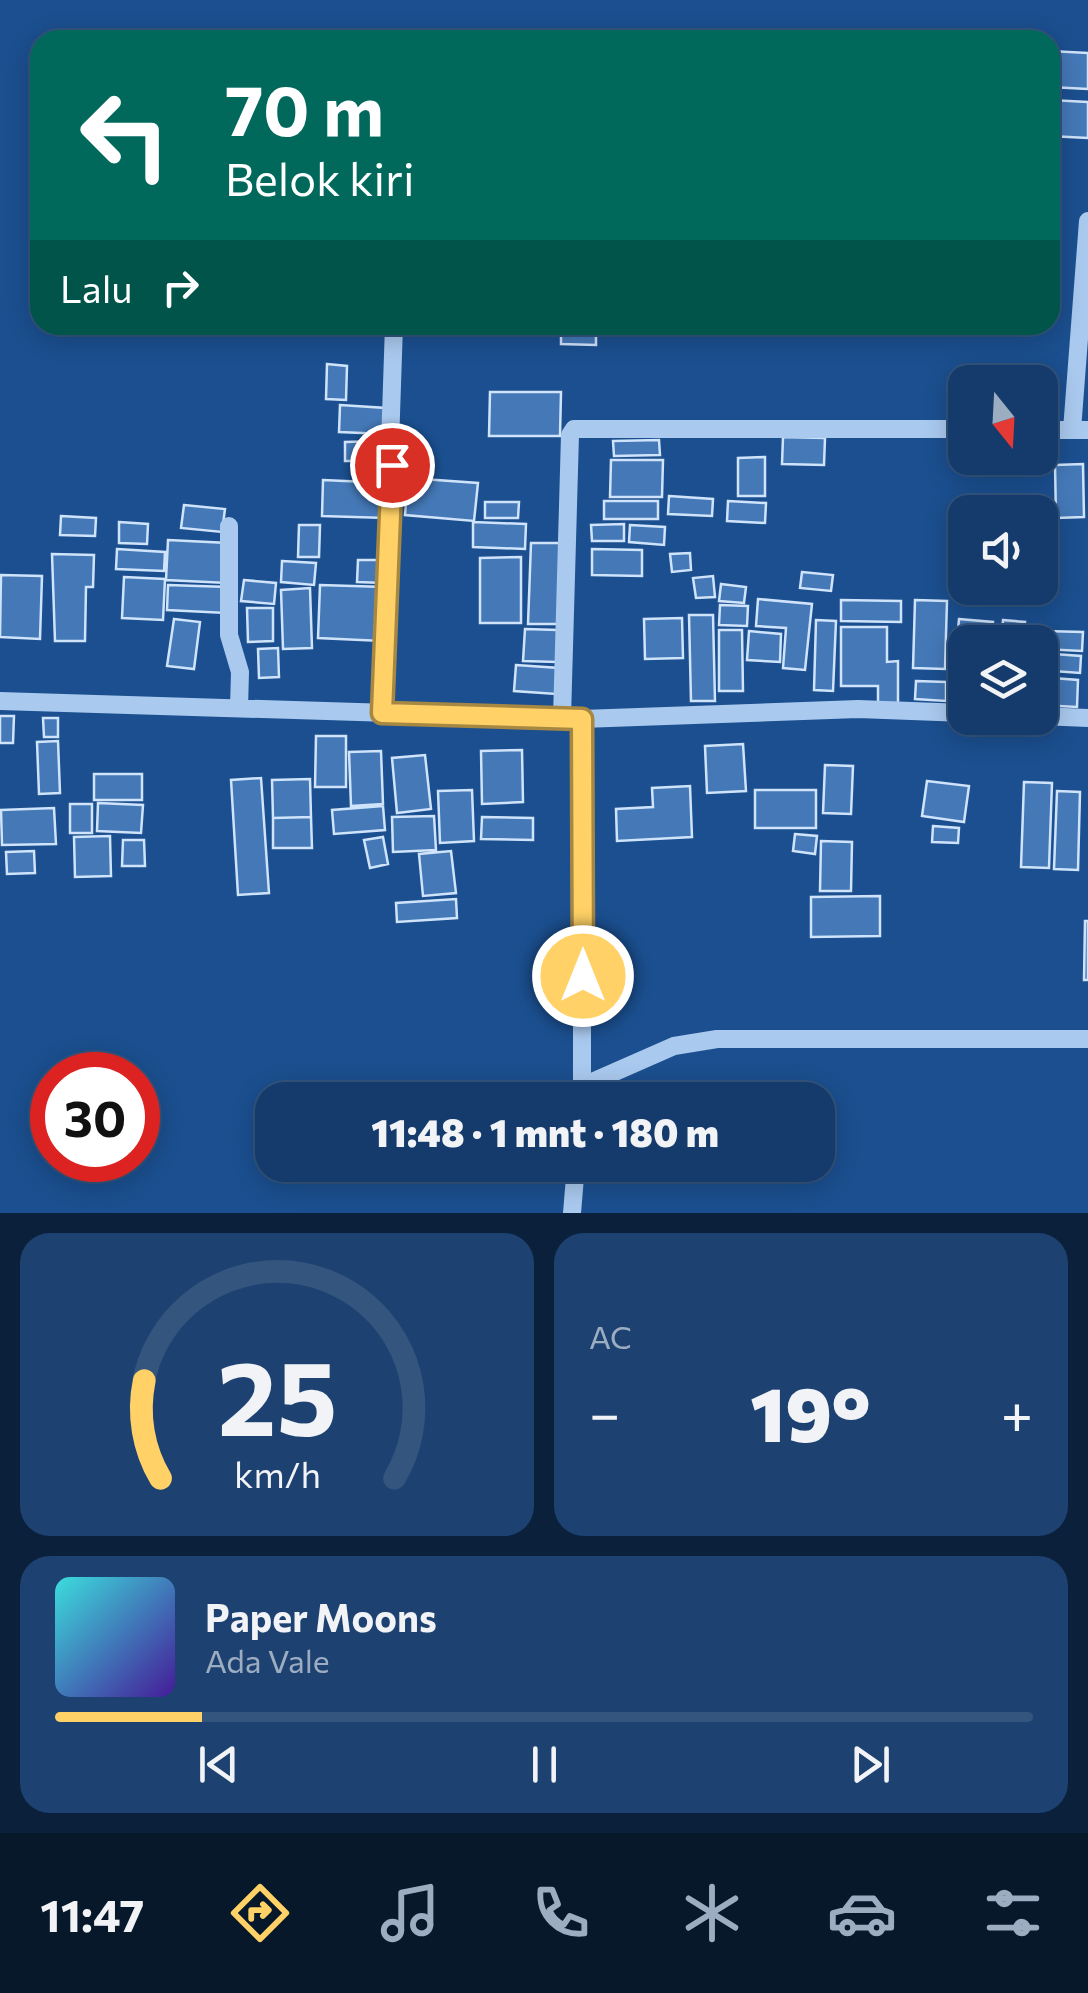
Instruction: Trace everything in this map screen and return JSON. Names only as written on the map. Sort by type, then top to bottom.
[{"type":"street","points":[[1080,430],[1088,220]]},
{"type":"street","points":[[382,713],[394,335]]},
{"type":"street","points":[[562,718],[570,434],[574,429],[948,430]]},
{"type":"street","points":[[229,526],[229,634],[240,672],[239,708]]},
{"type":"street","points":[[0,701],[582,719],[858,709],[948,713]]},
{"type":"street","points":[[1058,717],[1088,718]]},
{"type":"street","points":[[582,719],[583,1082]]},
{"type":"street","points":[[604,1082],[674,1046],[717,1040],[1088,1039]]},
{"type":"street","points":[[572,1213],[575,1182]]},
{"type":"building","points":[[1060,52],[1088,53],[1088,89],[1060,88]]},
{"type":"building","points":[[1060,101],[1088,102],[1088,138],[1060,137]]},
{"type":"building","points":[[561,335],[596,335],[596,345],[561,344]]},
{"type":"building","points":[[327,364],[347,366],[346,400],[326,399]]},
{"type":"building","points":[[490,392],[561,392],[560,436],[489,436]]},
{"type":"building","points":[[340,405],[386,408],[385,434],[339,432]]},
{"type":"building","points":[[783,437],[825,438],[824,465],[782,464]]},
{"type":"building","points":[[659,440],[660,455],[614,456],[613,441]]},
{"type":"building","points":[[382,441],[383,461],[345,461],[345,442]]},
{"type":"building","points":[[765,457],[765,496],[738,496],[738,458]]},
{"type":"building","points":[[611,460],[663,460],[662,497],[610,497]]},
{"type":"building","points":[[1083,464],[1084,517],[1058,518],[1058,465]]},
{"type":"building","points":[[408,478],[478,483],[474,521],[405,515]]},
{"type":"building","points":[[323,480],[388,483],[386,518],[322,516]]},
{"type":"building","points":[[669,496],[713,499],[712,516],[668,514]]},
{"type":"building","points":[[604,501],[658,501],[658,519],[604,519]]},
{"type":"building","points":[[728,501],[766,503],[765,523],[727,521]]},
{"type":"building","points":[[485,502],[519,502],[518,518],[485,518]]},
{"type":"building","points":[[184,505],[225,509],[222,532],[181,528]]},
{"type":"building","points":[[61,516],[96,518],[95,536],[60,535]]},
{"type":"building","points":[[119,522],[148,524],[147,544],[119,543]]},
{"type":"building","points":[[473,522],[526,524],[525,549],[473,547]]},
{"type":"building","points":[[624,524],[624,541],[592,541],[591,525]]},
{"type":"building","points":[[299,525],[320,525],[319,557],[298,557]]},
{"type":"building","points":[[630,525],[665,527],[664,545],[629,542]]},
{"type":"building","points":[[168,540],[228,543],[227,583],[166,580]]},
{"type":"building","points":[[531,543],[562,543],[560,624],[528,624]]},
{"type":"building","points":[[117,549],[165,552],[164,571],[116,569]]},
{"type":"building","points":[[592,549],[642,550],[642,576],[592,575]]},
{"type":"building","points":[[690,553],[691,570],[672,572],[670,554]]},
{"type":"building","points":[[52,554],[94,555],[93,587],[86,587],[85,641],[55,641]]},
{"type":"building","points":[[521,557],[521,623],[480,623],[480,558]]},
{"type":"building","points":[[358,560],[384,560],[383,583],[357,582]]},
{"type":"building","points":[[282,561],[316,563],[314,585],[281,582]]},
{"type":"building","points":[[802,572],[833,575],[831,591],[800,588]]},
{"type":"building","points":[[1,575],[42,576],[40,639],[0,637]]},
{"type":"building","points":[[713,576],[715,597],[696,598],[693,578]]},
{"type":"building","points":[[124,577],[165,579],[163,620],[122,618]]},
{"type":"building","points":[[244,580],[276,583],[274,604],[241,601]]},
{"type":"building","points":[[721,584],[746,587],[744,603],[719,601]]},
{"type":"building","points":[[168,585],[228,587],[226,613],[167,610]]},
{"type":"building","points":[[320,585],[385,587],[382,641],[318,638]]},
{"type":"building","points":[[310,588],[312,648],[283,649],[281,590]]},
{"type":"building","points":[[758,599],[812,604],[805,670],[783,668],[786,628],[756,626]]},
{"type":"building","points":[[841,600],[901,601],[901,622],[841,621]]},
{"type":"building","points":[[915,600],[947,601],[945,669],[913,668]]},
{"type":"building","points":[[720,605],[748,606],[747,626],[719,625]]},
{"type":"building","points":[[247,608],[273,608],[273,641],[248,642]]},
{"type":"building","points":[[689,615],[713,615],[715,701],[691,701]]},
{"type":"building","points":[[682,618],[683,658],[645,659],[644,619]]},
{"type":"building","points":[[174,619],[200,622],[194,669],[167,666]]},
{"type":"building","points":[[959,619],[993,622],[993,625],[958,625]]},
{"type":"building","points":[[816,620],[836,621],[833,691],[814,690]]},
{"type":"building","points":[[1003,620],[1025,622],[1025,625],[1003,625]]},
{"type":"building","points":[[841,627],[887,627],[887,662],[898,661],[898,704],[878,704],[878,686],[841,686]]},
{"type":"building","points":[[525,629],[558,630],[557,662],[523,661]]},
{"type":"building","points":[[719,630],[742,630],[743,691],[719,691]]},
{"type":"building","points":[[749,631],[781,634],[780,662],[747,660]]},
{"type":"building","points":[[1058,631],[1083,632],[1082,651],[1058,650]]},
{"type":"building","points":[[278,648],[279,677],[259,678],[258,649]]},
{"type":"building","points":[[1058,654],[1081,656],[1080,673],[1058,671]]},
{"type":"building","points":[[516,665],[559,668],[556,694],[514,691]]},
{"type":"building","points":[[1058,678],[1078,680],[1077,707],[1058,706]]},
{"type":"building","points":[[916,681],[946,682],[946,701],[915,699]]},
{"type":"building","points":[[0,716],[14,716],[13,743],[0,743]]},
{"type":"building","points":[[43,718],[58,718],[58,737],[44,737]]},
{"type":"building","points":[[316,736],[346,736],[346,787],[315,787]]},
{"type":"building","points":[[58,741],[60,793],[39,794],[37,742]]},
{"type":"building","points":[[743,744],[746,791],[707,793],[705,746]]},
{"type":"building","points":[[522,750],[523,802],[482,804],[481,751]]},
{"type":"building","points":[[381,751],[383,804],[351,806],[349,752]]},
{"type":"building","points":[[425,755],[431,809],[397,813],[392,758]]},
{"type":"building","points":[[825,765],[853,766],[851,814],[823,813]]},
{"type":"building","points":[[94,774],[142,774],[142,800],[94,800]]},
{"type":"building","points":[[261,778],[269,893],[238,895],[231,780]]},
{"type":"building","points":[[310,779],[311,817],[273,818],[272,780]]},
{"type":"building","points":[[927,781],[969,786],[964,822],[922,816]]},
{"type":"building","points":[[1024,782],[1052,783],[1049,868],[1021,867]]},
{"type":"building","points":[[690,786],[692,837],[617,841],[616,809],[653,807],[652,788]]},
{"type":"building","points":[[472,790],[474,841],[440,843],[438,791]]},
{"type":"building","points":[[755,790],[816,790],[816,828],[755,828]]},
{"type":"building","points":[[1057,791],[1080,792],[1078,870],[1054,869]]},
{"type":"building","points":[[98,803],[143,805],[141,833],[97,831]]},
{"type":"building","points":[[70,804],[92,804],[92,833],[70,833]]},
{"type":"building","points":[[383,806],[385,830],[334,834],[332,810]]},
{"type":"building","points":[[54,808],[56,844],[2,845],[1,810]]},
{"type":"building","points":[[434,816],[436,850],[393,852],[392,817]]},
{"type":"building","points":[[311,817],[312,848],[273,848],[273,818]]},
{"type":"building","points":[[482,817],[533,818],[533,840],[481,839]]},
{"type":"building","points":[[933,826],[959,828],[958,843],[932,842]]},
{"type":"building","points":[[795,834],[817,836],[815,854],[793,851]]},
{"type":"building","points":[[110,836],[111,876],[75,877],[74,837]]},
{"type":"building","points":[[383,837],[388,864],[370,868],[364,840]]},
{"type":"building","points":[[123,840],[144,840],[145,866],[122,866]]},
{"type":"building","points":[[821,841],[852,842],[851,891],[820,891]]},
{"type":"building","points":[[34,851],[35,873],[7,874],[6,852]]},
{"type":"building","points":[[451,851],[456,893],[423,896],[419,854]]},
{"type":"building","points":[[880,896],[880,936],[811,937],[811,897]]},
{"type":"building","points":[[456,899],[457,918],[397,922],[396,903]]},
{"type":"building","points":[[1088,921],[1088,980],[1084,980]]},
{"type":"route","points":[[392,465],[382,713],[582,719],[583,976]]}]
